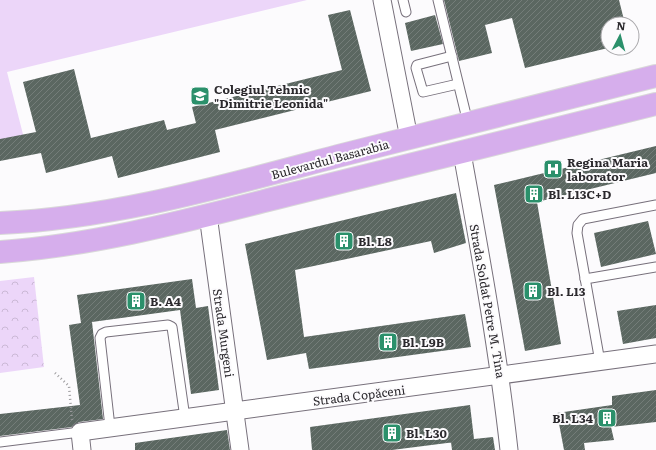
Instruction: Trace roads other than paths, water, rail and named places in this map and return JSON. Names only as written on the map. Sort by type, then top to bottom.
[{"type":"main road","name":"Bulevardul Basarabia","points":[[0,223],[54,219],[146,204],[205,191],[656,76]]},
{"type":"main road","name":"Bulevardul Basarabia","points":[[0,252],[46,248],[94,240],[208,215],[656,104]]},
{"type":"street","points":[[382,0],[409,138]]},
{"type":"street","name":"Strada Soldat Petre M. Tina","points":[[462,153],[501,376],[509,450]]},
{"type":"street","name":"Strada Murgeni","points":[[208,215],[240,450]]},
{"type":"street","name":"Strada Copăceni","points":[[80,432],[656,354]]},
{"type":"street","points":[[80,432],[82,450]]},
{"type":"lane","points":[[403,0],[406,12]]},
{"type":"lane","points":[[438,0],[468,123]]},
{"type":"lane","points":[[452,56],[417,65],[416,68],[423,92],[458,84]]},
{"type":"lane","points":[[600,362],[577,233],[578,226],[583,219],[656,205]]},
{"type":"lane","points":[[585,279],[656,266]]},
{"type":"lane","points":[[110,427],[100,338],[102,334],[106,332],[168,325],[172,327],[185,418]]},
{"type":"lane","points":[[0,442],[80,432]]},
{"type":"place","name":"Colegiul Tehnic \"Dimitrie Leonida\"","points":[[200,96]]},
{"type":"place","name":"Regina Maria laborator","points":[[553,169]]},
{"type":"place","name":"Bl. L13C+D","points":[[534,194]]},
{"type":"place","name":"Bl. L8","points":[[344,241]]},
{"type":"place","name":"Bl. L13","points":[[533,291]]},
{"type":"place","name":"B. A4","points":[[136,301]]},
{"type":"place","name":"Bl. L9B","points":[[388,342]]},
{"type":"place","name":"Bl. L34","points":[[607,418]]},
{"type":"place","name":"Bl. L30","points":[[392,433]]}]
